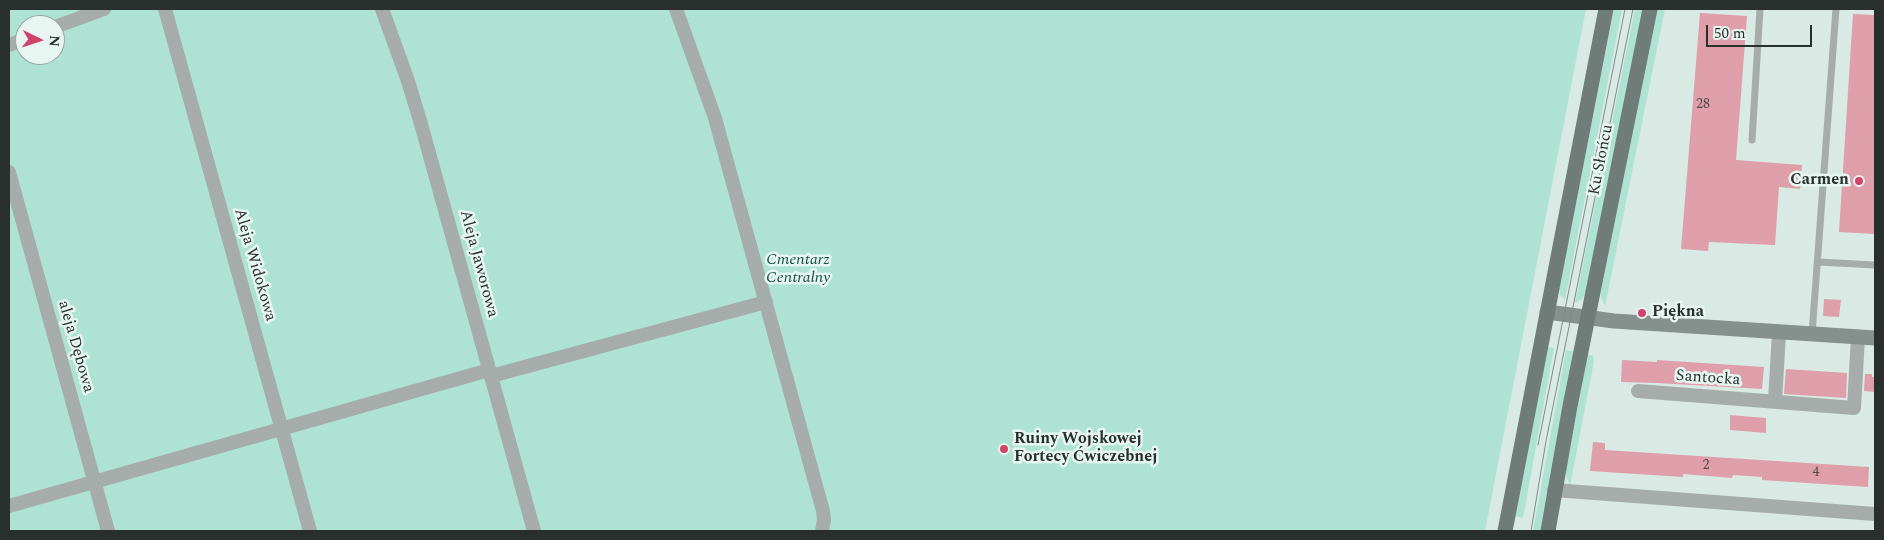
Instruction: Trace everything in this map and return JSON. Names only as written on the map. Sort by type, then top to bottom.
[{"type":"main road","name":"Ku Słońcu","points":[[1505,531],[1606,9]]},
{"type":"main road","name":"Ku Słońcu","points":[[1548,531],[1554,490],[1650,9]]},
{"type":"street","points":[[65,23],[104,9]]},
{"type":"street","name":"Aleja Widokowa","points":[[164,9],[310,531]]},
{"type":"street","name":"Aleja Jaworowa","points":[[382,9],[421,124],[534,531]]},
{"type":"street","points":[[676,9],[715,118],[823,511],[822,531]]},
{"type":"street","name":"aleja Dębowa","points":[[9,172],[108,531]]},
{"type":"street","points":[[9,506],[282,429],[766,302]]},
{"type":"street","points":[[1547,312],[1588,319],[1875,338]]},
{"type":"street","points":[[1775,401],[1779,332]]},
{"type":"street","name":"Santocka","points":[[1638,392],[1854,408],[1858,337]]},
{"type":"street","points":[[1554,490],[1875,514]]},
{"type":"lane","points":[[1752,140],[1760,9]]},
{"type":"lane","points":[[1812,335],[1836,9]]},
{"type":"lane","points":[[1818,262],[1875,265]]},
{"type":"green space","name":"Cmentarz Centralny","points":[[9,9],[1586,9],[1485,531],[9,531]]},
{"type":"green space","points":[[1614,9],[1622,9],[1565,300],[1560,295],[1559,288]]},
{"type":"green space","points":[[1635,9],[1643,9],[1587,291],[1582,299],[1575,303]]},
{"type":"green space","points":[[1656,9],[1665,9],[1605,306],[1601,297],[1601,288]]},
{"type":"green space","points":[[1547,347],[1554,348],[1523,518],[1515,516]]},
{"type":"green space","points":[[1566,350],[1575,352],[1541,531],[1533,531]]},
{"type":"green space","points":[[1587,354],[1593,356],[1594,361],[1570,486],[1564,471]]},
{"type":"building","points":[[1700,13],[1747,16],[1736,160],[1802,165],[1800,189],[1779,187],[1775,245],[1709,242],[1708,251],[1681,249]]},
{"type":"building","points":[[1853,14],[1875,15],[1875,234],[1839,232]]},
{"type":"building","points":[[1824,299],[1841,300],[1839,317],[1823,316]]},
{"type":"building","points":[[1622,360],[1657,362],[1657,360],[1764,367],[1762,389],[1621,382]]},
{"type":"building","points":[[1786,369],[1847,373],[1846,398],[1784,394]]},
{"type":"building","points":[[1865,374],[1872,374],[1872,377],[1875,377],[1875,392],[1864,391]]},
{"type":"building","points":[[1730,415],[1766,418],[1766,433],[1730,430]]},
{"type":"building","points":[[1593,442],[1605,443],[1605,450],[1869,467],[1868,487],[1762,480],[1762,477],[1733,475],[1732,478],[1683,474],[1683,477],[1590,471]]},
{"type":"tram line","points":[[1538,445],[1625,9]]},
{"type":"tram line","points":[[1531,531],[1546,441],[1633,9]]},
{"type":"place","name":"Carmen","points":[[1859,181]]},
{"type":"place","name":"Piękna","points":[[1642,313]]},
{"type":"place","name":"Ruiny Wojskowej Fortecy Ćwiczebnej","points":[[1004,449]]}]
